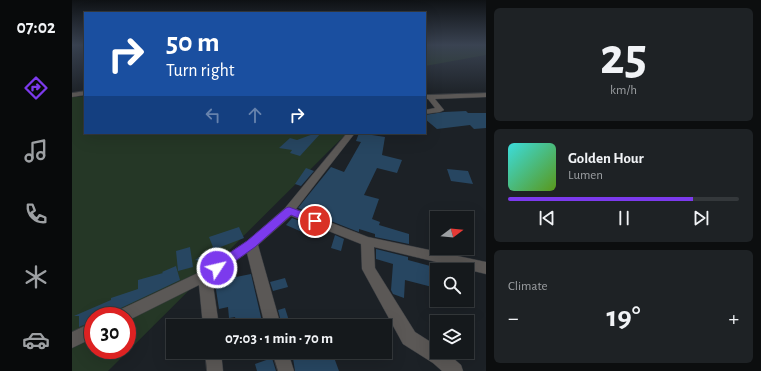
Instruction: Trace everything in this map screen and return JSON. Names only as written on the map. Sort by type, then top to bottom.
[{"type":"street","points":[[72,95],[84,94]]},
{"type":"street","points":[[428,97],[486,95]]},
{"type":"street","points":[[426,112],[440,110],[428,97]]},
{"type":"street","points":[[136,309],[205,276],[251,244],[289,211],[350,134]]},
{"type":"street","points":[[289,211],[367,241],[486,268]]},
{"type":"street","points":[[367,241],[369,269],[408,338],[439,357],[455,371]]},
{"type":"street","points":[[251,244],[271,319]]},
{"type":"street","points":[[205,276],[210,319]]},
{"type":"street","points":[[72,340],[84,334]]},
{"type":"street","points":[[214,359],[216,371]]},
{"type":"street","points":[[282,359],[286,371]]},
{"type":"green space","points":[[426,62],[445,62],[426,66]]},
{"type":"green space","points":[[84,96],[84,134],[346,134],[136,343],[136,307],[84,307],[84,359],[120,359],[108,371],[72,371],[72,97]]},
{"type":"building","points":[[466,111],[468,113],[486,113],[486,128],[474,129],[470,125],[437,129],[426,120],[426,115]]},
{"type":"building","points":[[313,134],[320,134],[300,156],[290,153],[292,150],[279,148],[290,138],[297,140]]},
{"type":"building","points":[[359,134],[385,137],[382,155],[402,160],[397,173],[377,168],[364,195],[379,199],[372,219],[380,222],[379,225],[409,234],[409,244],[375,237],[375,234],[359,229],[359,232],[298,208],[331,167],[344,172],[361,142],[356,141]]},
{"type":"building","points":[[306,168],[314,171],[301,186],[295,184]]},
{"type":"building","points":[[447,169],[468,171],[473,184],[451,181]]},
{"type":"building","points":[[292,218],[315,227],[313,231],[305,227],[302,232],[286,225]]},
{"type":"building","points":[[239,227],[244,238],[218,248],[218,258],[211,263],[195,260],[213,247],[209,237]]},
{"type":"building","points":[[335,235],[344,239],[341,251],[331,248]]},
{"type":"building","points":[[190,247],[193,267],[178,271],[176,251]]},
{"type":"building","points":[[376,249],[408,257],[408,260],[430,266],[430,286],[405,280],[404,298],[393,294],[391,290],[393,264],[376,259]]},
{"type":"building","points":[[176,266],[180,280],[123,307],[95,307],[111,300],[111,298],[138,289],[138,280],[163,273],[162,272]]},
{"type":"building","points":[[235,274],[236,277],[251,274],[261,319],[229,318],[228,307],[219,309],[215,283],[219,282],[219,278]]},
{"type":"building","points":[[285,278],[288,287],[273,291],[270,282]]},
{"type":"building","points":[[285,308],[288,319],[280,319],[278,310]]},
{"type":"building","points":[[84,312],[84,325],[79,327],[79,316],[74,316]]},
{"type":"building","points":[[272,359],[276,371],[257,371],[255,364]]},
{"type":"building","points":[[293,359],[335,359],[339,371],[295,371]]},
{"type":"route","points":[[217,268],[251,244],[289,211],[315,221]]}]
